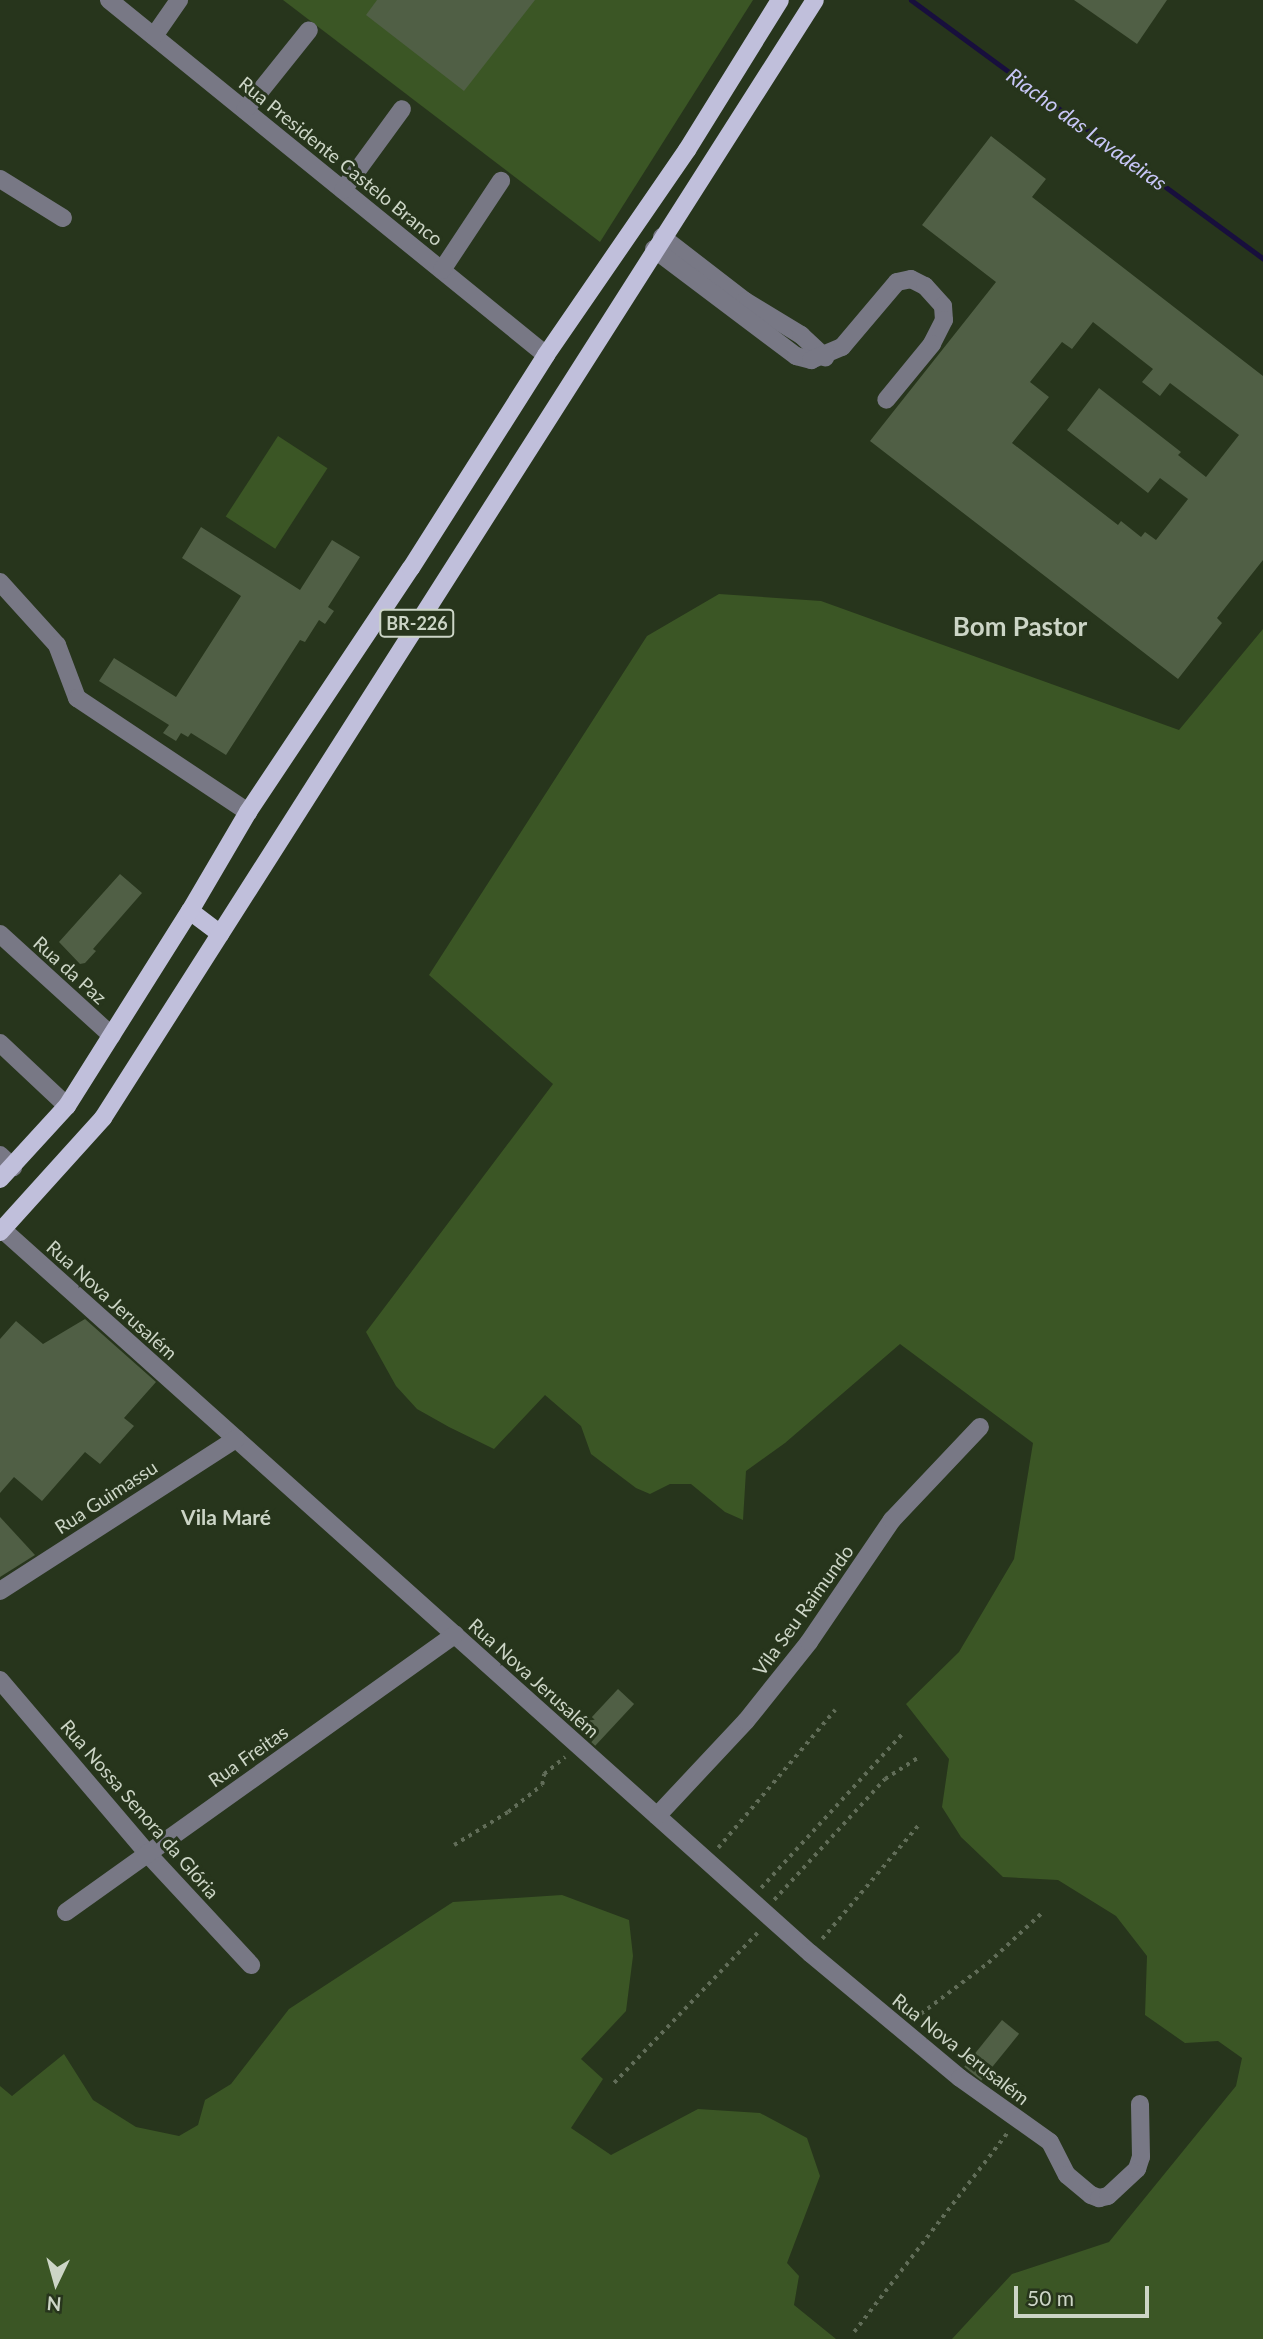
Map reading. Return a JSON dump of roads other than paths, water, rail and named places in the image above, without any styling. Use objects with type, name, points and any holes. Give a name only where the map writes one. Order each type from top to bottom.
[{"type":"main road","name":"BR-226","points":[[4,1167],[67,1106],[190,911],[248,812],[411,568],[546,355],[658,194],[780,0]]},
{"type":"main road","name":"BR-226","points":[[1,1231],[103,1118],[815,0]]},
{"type":"main road","points":[[190,911],[220,934]]},
{"type":"street","name":"Rua Presidente Castelo Branco","points":[[109,0],[546,355]]},
{"type":"street","points":[[154,36],[179,0]]},
{"type":"street","points":[[245,110],[309,30]]},
{"type":"street","points":[[343,190],[402,109]]},
{"type":"street","points":[[0,179],[63,218]]},
{"type":"street","points":[[442,270],[501,181]]},
{"type":"street","points":[[658,243],[796,356],[811,360],[842,347],[897,282],[911,279],[925,286],[943,306],[944,320],[932,344],[886,400]]},
{"type":"street","points":[[0,582],[57,645],[78,698],[248,812]]},
{"type":"street","name":"Rua da Paz","points":[[0,934],[111,1036]]},
{"type":"street","points":[[0,1043],[67,1106]]},
{"type":"street","name":"Rua Nova Jerusalém","points":[[1,1231],[810,1953],[899,2030],[1050,2143],[1067,2175],[1099,2198],[1108,2196],[1137,2169],[1141,2157],[1140,2104]]},
{"type":"street","name":"Vila Seu Raimundo","points":[[657,1816],[746,1721],[809,1642],[892,1520],[980,1427]]},
{"type":"street","name":"Rua Guimassu","points":[[0,1591],[236,1439]]},
{"type":"street","name":"Rua Freitas","points":[[66,1912],[455,1635]]},
{"type":"street","name":"Rua Nossa Senora da Glória","points":[[0,1680],[147,1853],[251,1965]]},
{"type":"waterway","name":"Riacho das Lavadeiras","points":[[911,0],[1263,259]]},
{"type":"district","name":"Bom Pastor","points":[[1020,627]]},
{"type":"district","name":"Vila Maré","points":[[226,1517]]}]
